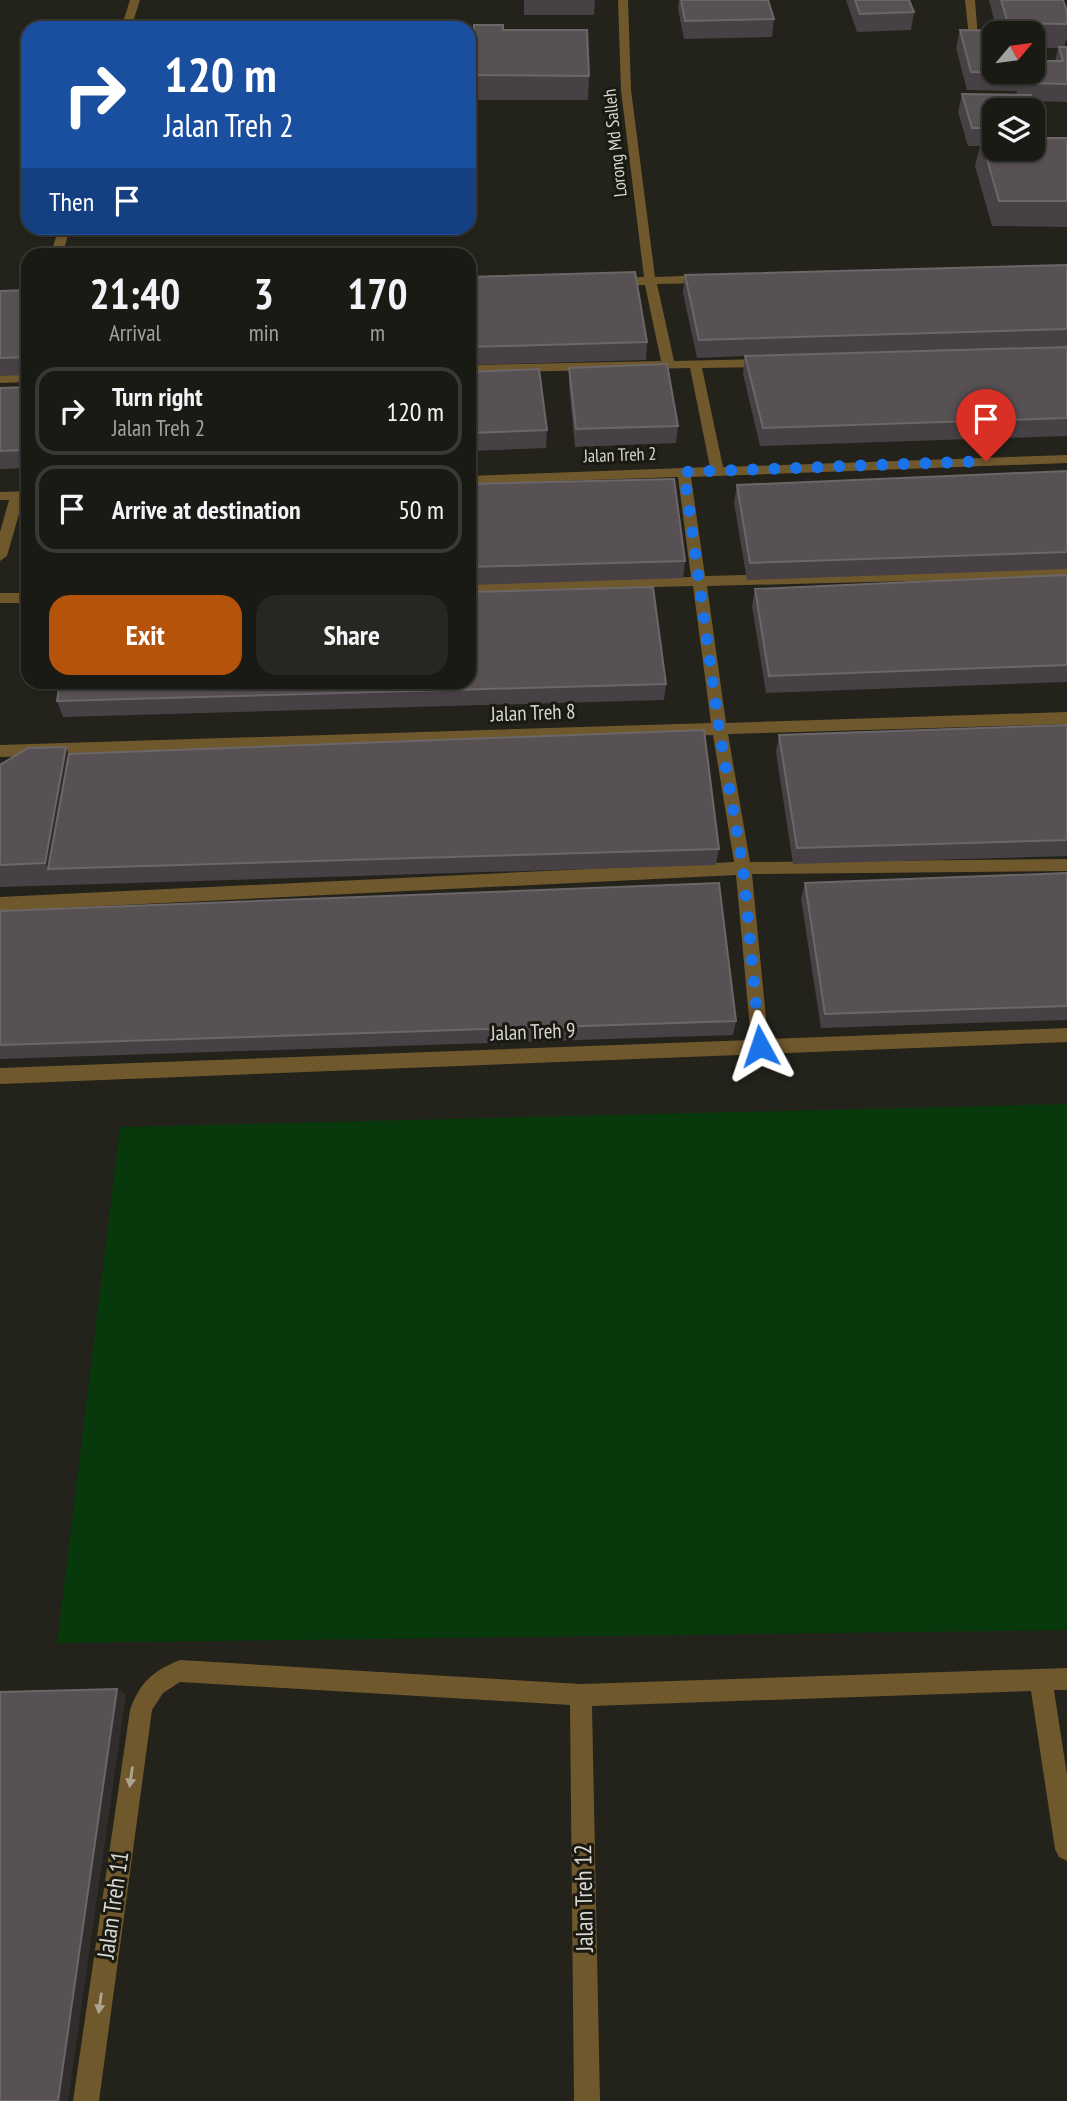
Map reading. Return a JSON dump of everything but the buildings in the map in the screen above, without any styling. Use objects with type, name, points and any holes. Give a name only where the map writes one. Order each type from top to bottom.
[{"type":"street","points":[[128,21],[135,0]]},
{"type":"street","name":"Lorong Md Salleh","points":[[624,0],[626,90],[649,281],[668,364]]},
{"type":"street","points":[[970,0],[974,37]]},
{"type":"street","points":[[600,282],[719,279]]},
{"type":"street","points":[[476,369],[778,363]]},
{"type":"street","points":[[695,364],[717,470]]},
{"type":"street","points":[[0,379],[21,378]]},
{"type":"street","name":"Jalan Treh 2","points":[[476,480],[1067,459]]},
{"type":"street","points":[[684,472],[719,728],[743,868],[760,1046]]},
{"type":"street","points":[[0,496],[21,495]]},
{"type":"street","points":[[0,556],[21,500]]},
{"type":"street","points":[[476,587],[1067,572]]},
{"type":"street","points":[[0,598],[21,598]]},
{"type":"street","name":"Jalan Treh 8","points":[[0,751],[1067,718]]},
{"type":"street","points":[[0,904],[743,868],[1067,864]]},
{"type":"street","name":"Jalan Treh 9","points":[[0,1076],[1067,1035]]},
{"type":"street","name":"Jalan Treh 11","points":[[86,2101],[141,1710],[147,1693],[158,1681],[180,1671],[581,1695]]},
{"type":"street","points":[[581,1695],[1067,1678]]},
{"type":"street","points":[[1041,1681],[1067,1849]]},
{"type":"street","name":"Jalan Treh 12","points":[[581,1695],[587,2101]]},
{"type":"green space","points":[[1067,1104],[1067,1630],[57,1643],[120,1127]]},
{"type":"route","points":[[760,1046],[743,868],[719,728],[684,472],[986,461]]}]
